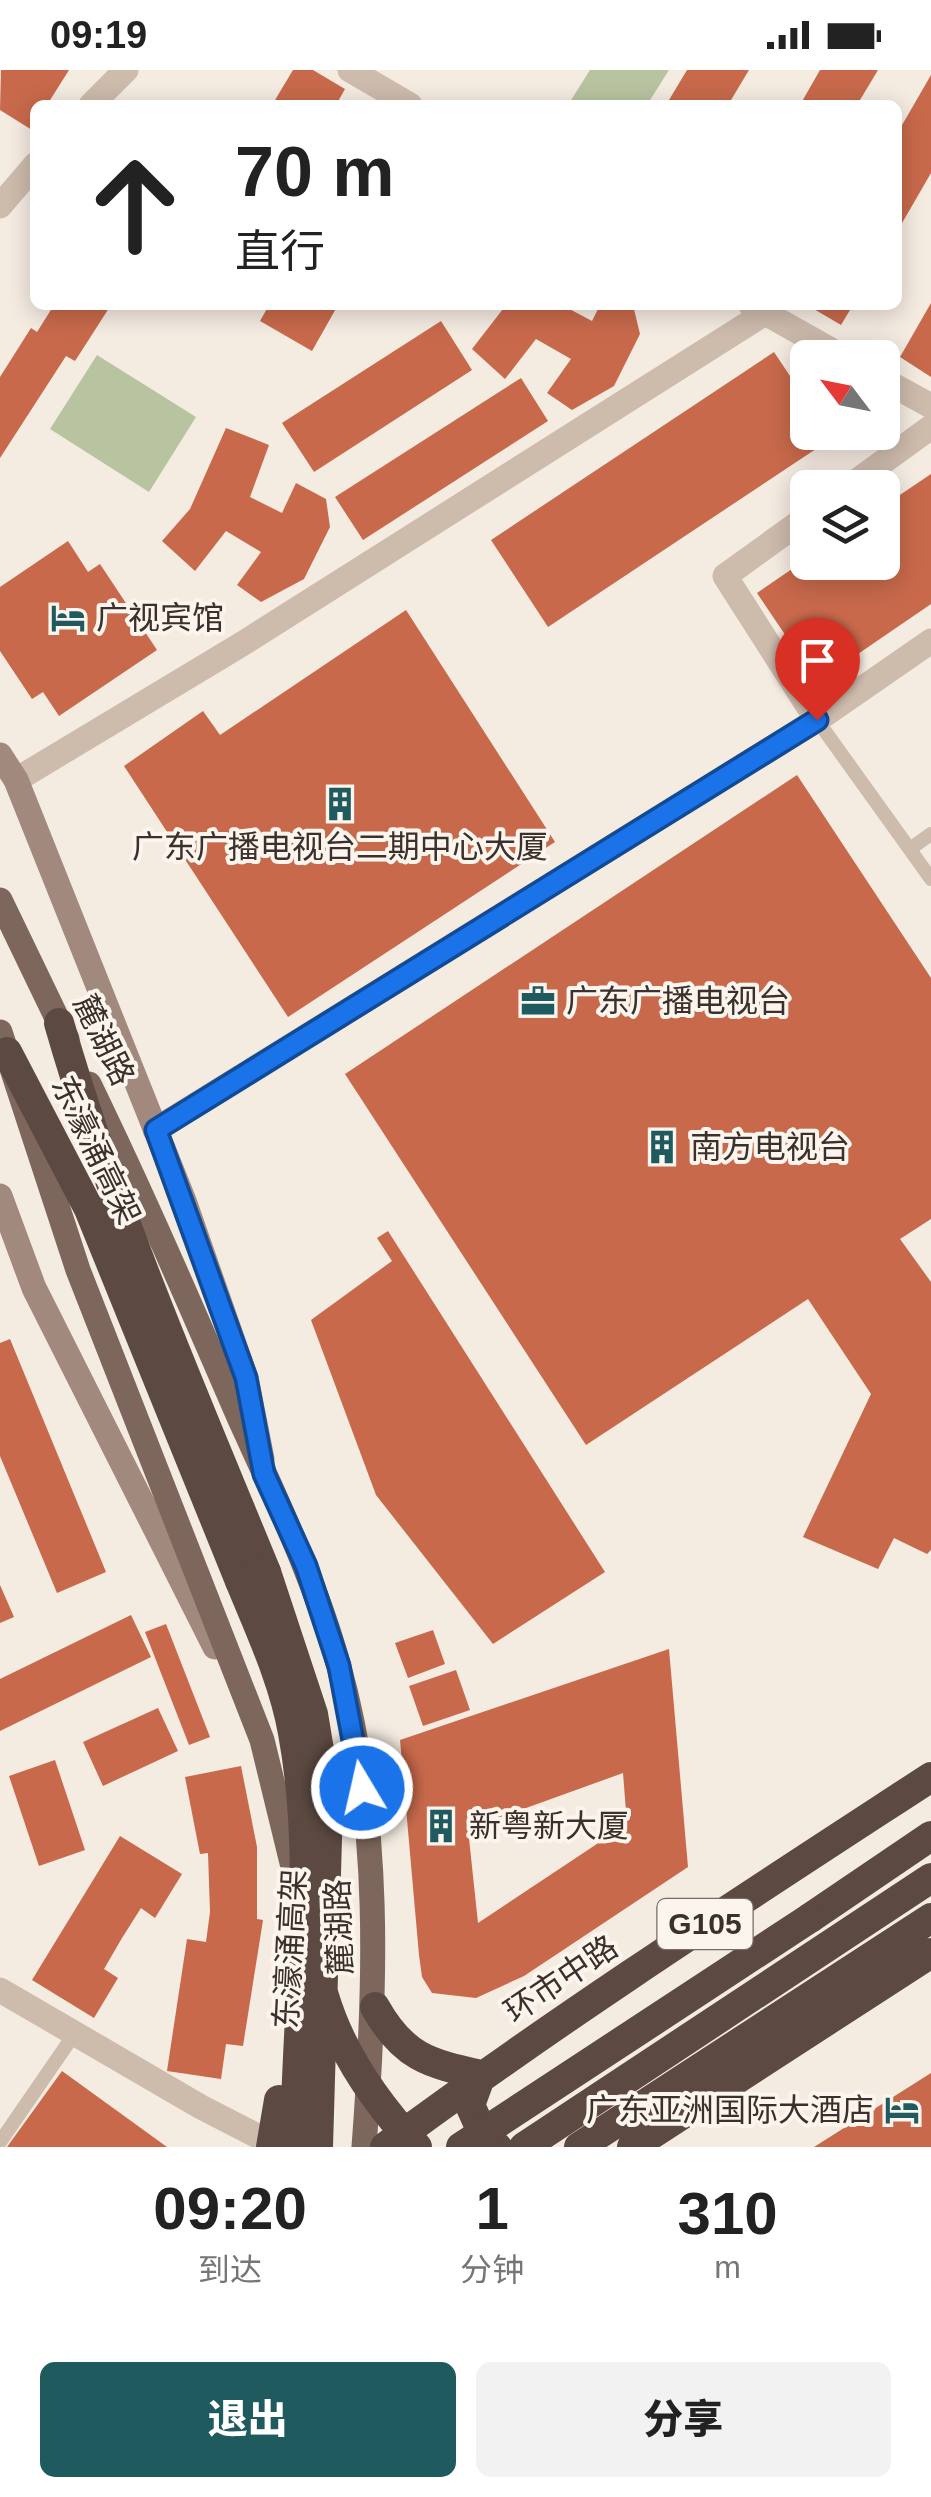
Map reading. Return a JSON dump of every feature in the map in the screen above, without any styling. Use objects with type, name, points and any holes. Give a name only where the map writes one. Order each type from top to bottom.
[{"type":"highway","name":"东濠涌高架","points":[[59,1023],[88,1124],[253,1577],[292,1728],[305,1834],[295,2147]]},
{"type":"highway","name":"东濠涌高架","points":[[3,1042],[90,1208],[253,1577],[298,1660],[324,1762],[330,1832],[318,2147]]},
{"type":"highway","name":"环市中路","points":[[402,2142],[481,2075],[931,1777]]},
{"type":"highway","points":[[271,2147],[276,2132],[305,1834]]},
{"type":"highway","points":[[461,2147],[931,1836]]},
{"type":"highway","points":[[524,2147],[931,1878]]},
{"type":"highway","points":[[298,1906],[332,2022],[402,2142]]},
{"type":"highway","points":[[578,2147],[931,1918]]},
{"type":"highway","points":[[632,2147],[931,1954]]},
{"type":"highway","points":[[375,2007],[403,2047],[425,2061],[481,2075],[470,2105],[483,2134],[497,2147]]},
{"type":"main road","name":"麓湖路","points":[[0,900],[130,1170],[306,1566],[349,1712],[370,1874],[375,2007],[364,2147]]},
{"type":"main road","name":"麓湖路","points":[[3,1042],[78,1270],[262,1740],[290,1844],[298,1906],[282,2147]]},
{"type":"street","points":[[96,100],[126,70]]},
{"type":"street","points":[[350,70],[401,100]]},
{"type":"street","points":[[0,206],[30,171]]},
{"type":"street","points":[[16,780],[259,634],[756,310]]},
{"type":"street","points":[[760,310],[812,340]]},
{"type":"street","points":[[900,389],[931,406]]},
{"type":"street","points":[[872,470],[931,427]]},
{"type":"street","points":[[790,529],[724,576],[817,720]]},
{"type":"street","points":[[156,1130],[817,720],[931,641]]},
{"type":"street","points":[[0,755],[16,780],[156,1130],[246,1378],[264,1474]]},
{"type":"street","points":[[0,1196],[34,1288],[262,1740]]},
{"type":"street","points":[[0,1990],[282,2147]]},
{"type":"lane","points":[[817,720],[931,878]]},
{"type":"lane","points":[[910,849],[931,834]]},
{"type":"lane","points":[[0,2142],[75,2034]]},
{"type":"green space","points":[[590,70],[669,70],[650,100],[571,100]]},
{"type":"green space","points":[[97,355],[196,417],[149,492],[50,429]]},
{"type":"building","points":[[1,70],[69,70],[50,100],[30,100],[30,129],[0,110]]},
{"type":"building","points":[[293,70],[313,70],[345,89],[339,100],[275,100]]},
{"type":"building","points":[[687,70],[749,70],[731,100],[669,100]]},
{"type":"building","points":[[820,70],[878,70],[860,100],[803,100]]},
{"type":"building","points":[[931,75],[931,173],[902,223],[902,125]]},
{"type":"building","points":[[931,303],[931,377],[900,357]]},
{"type":"building","points":[[51,310],[108,310],[75,361],[66,356],[0,458],[0,377],[31,328],[37,332]]},
{"type":"building","points":[[266,310],[335,310],[312,351],[260,321]]},
{"type":"building","points":[[502,310],[571,310],[592,321],[598,310],[634,310],[640,334],[614,386],[572,410],[547,393],[571,359],[536,339],[505,379],[472,349]]},
{"type":"building","points":[[816,310],[850,310],[841,325]]},
{"type":"building","points":[[441,321],[472,370],[314,472],[282,423]]},
{"type":"building","points":[[774,352],[790,376],[790,450],[814,450],[548,627],[491,540]]},
{"type":"building","points":[[521,378],[548,421],[363,540],[335,497]]},
{"type":"building","points":[[226,428],[269,445],[250,497],[282,513],[296,483],[326,499],[330,527],[304,579],[261,602],[237,585],[261,552],[226,531],[195,571],[162,541],[190,509]]},
{"type":"building","points":[[931,474],[931,604],[817,682],[757,593],[790,570],[790,580],[900,580],[900,495]]},
{"type":"building","name":"广视宾馆","points":[[68,541],[88,572],[100,564],[157,650],[59,716],[43,692],[32,699],[0,651],[0,587]]},
{"type":"building","name":"广东广播电视台二期中心大厦","points":[[406,610],[555,842],[288,1017],[124,766],[203,711],[220,735]]},
{"type":"building","name":"南方电视台","points":[[797,775],[931,978],[931,1219],[900,1239],[931,1282],[931,1550],[927,1554],[894,1538],[878,1569],[803,1537],[871,1394],[808,1299],[586,1445],[345,1074]]},
{"type":"building","points":[[388,1231],[605,1572],[493,1644],[376,1495],[311,1320],[392,1261],[377,1238]]},
{"type":"building","points":[[10,1339],[106,1572],[57,1593],[0,1456],[0,1343]]},
{"type":"building","points":[[0,1585],[14,1617],[0,1623]]},
{"type":"building","points":[[131,1615],[151,1657],[0,1731],[0,1679]]},
{"type":"building","points":[[166,1624],[210,1737],[189,1745],[145,1632]]},
{"type":"building","points":[[433,1630],[445,1664],[408,1678],[395,1643]]},
{"type":"building","name":"新粤新大厦","points":[[669,1649],[688,1867],[524,1976],[476,1998],[432,1993],[422,1977],[419,1955],[400,1740]],"holes":[[[623,1773],[627,1824],[478,1923],[468,1829]]]},
{"type":"building","points":[[456,1670],[470,1710],[423,1726],[409,1686]]},
{"type":"building","points":[[158,1708],[178,1751],[103,1786],[83,1742]]},
{"type":"building","points":[[55,1760],[85,1850],[39,1866],[9,1776]]},
{"type":"building","points":[[241,1766],[257,1847],[257,1919],[263,1920],[243,2046],[226,2044],[221,2079],[167,2071],[187,1939],[206,1942],[210,1912],[208,1853],[200,1854],[185,1777]]},
{"type":"building","points":[[120,1836],[182,1874],[155,1918],[141,1908],[122,1938],[104,1969],[118,1978],[94,2018],[32,1980]]},
{"type":"building","points":[[62,2071],[167,2147],[7,2147]]},
{"type":"building","name":"广东亚洲国际大酒店","points":[[931,2073],[931,2147],[814,2147]]},
{"type":"place","name":"广视宾馆","points":[[68,618]]},
{"type":"place","name":"广东广播电视台二期中心大厦","points":[[340,804]]},
{"type":"place","name":"广东广播电视台","points":[[538,1001]]},
{"type":"place","name":"南方电视台","points":[[662,1147]]},
{"type":"place","name":"新粤新大厦","points":[[441,1826]]},
{"type":"place","name":"广东亚洲国际大酒店","points":[[902,2110]]},
{"type":"route","points":[[362,1788],[339,1666],[306,1566],[264,1474],[246,1378],[156,1130],[817,720]]}]
